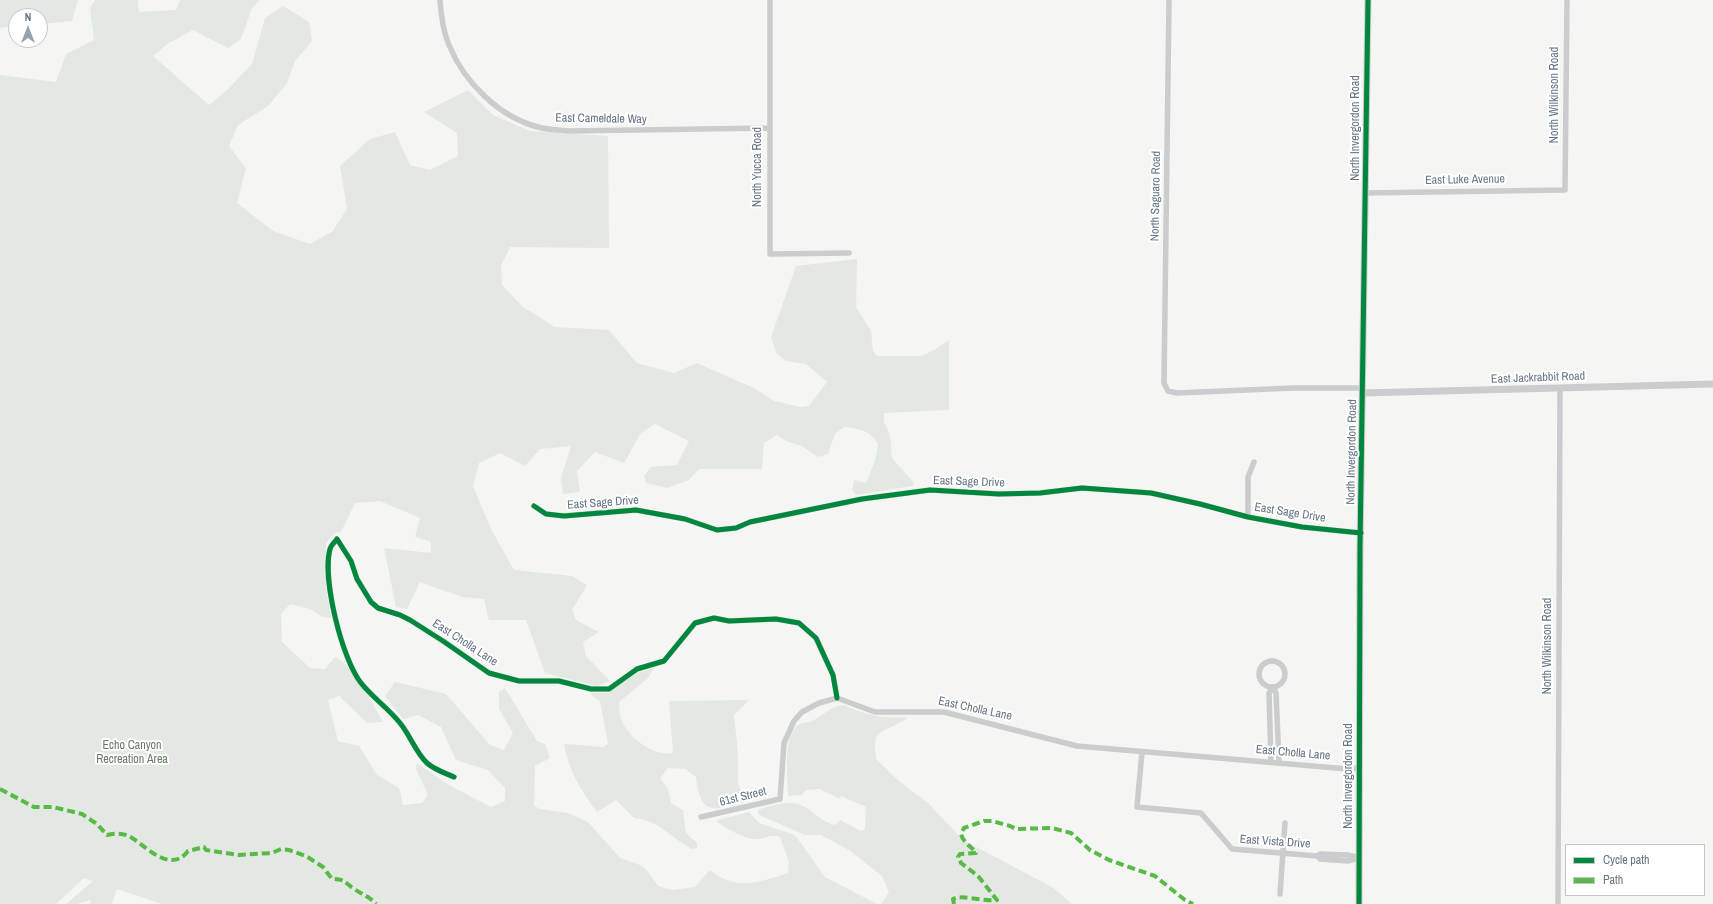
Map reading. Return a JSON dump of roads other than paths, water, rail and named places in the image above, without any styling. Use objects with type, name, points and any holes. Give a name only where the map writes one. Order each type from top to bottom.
[{"type":"street","name":"East Cameldale Way","points":[[440,0],[442,18],[449,45],[465,72],[484,96],[509,115],[538,127],[568,131],[769,128]]},
{"type":"street","name":"North Yucca Road","points":[[770,0],[770,254],[849,253]]},
{"type":"street","name":"North Saguaro Road","points":[[1168,390],[1164,384],[1169,0]]},
{"type":"street","name":"North Invergordon Road","points":[[1359,904],[1361,533],[1368,0]]},
{"type":"street","name":"North Wilkinson Road","points":[[1565,190],[1567,0]]},
{"type":"street","name":"East Luke Avenue","points":[[1366,193],[1565,190]]},
{"type":"street","name":"East Jackrabbit Road","points":[[1168,390],[1177,393],[1293,388],[1363,390],[1560,388],[1713,384]]},
{"type":"street","name":"North Wilkinson Road","points":[[1558,904],[1560,388]]},
{"type":"street","name":"East Sage Drive","points":[[1248,517],[1248,477],[1254,462]]},
{"type":"street","name":"East Sage Drive","points":[[534,506],[546,514],[564,516],[636,510],[648,511],[685,518],[717,530],[736,528],[750,522],[862,500],[930,490],[999,494],[1040,493],[1082,488],[1140,491],[1164,495],[1248,517],[1302,527],[1361,533]]},
{"type":"street","name":"East Cholla Lane","points":[[454,777],[438,771],[426,762],[399,721],[361,683],[350,664],[343,648],[330,596],[328,561],[330,547],[337,540],[351,561],[357,579],[371,602],[378,608],[400,614],[443,640],[489,673],[519,681],[559,681],[591,689],[609,689],[637,669],[664,661],[695,622],[714,618],[729,621],[776,619],[799,622],[816,638],[834,675],[836,698],[875,712],[944,712],[1077,746],[1348,769],[1360,768]]},
{"type":"street","points":[[1271,762],[1269,693],[1272,687],[1277,686],[1284,680],[1286,671],[1281,664],[1273,660],[1265,662],[1259,673],[1262,681],[1272,687],[1276,693],[1279,762]]},
{"type":"street","name":"61st Street","points":[[701,817],[780,799],[784,743],[794,721],[802,712],[818,703],[836,698]]},
{"type":"street","name":"East Vista Drive","points":[[1142,752],[1137,807],[1200,813],[1232,849],[1317,856],[1320,859],[1346,861],[1359,858]]},
{"type":"street","points":[[1280,894],[1284,823]]},
{"type":"park label","name":"Echo Canyon Recreation Area","points":[[132,753]]}]
